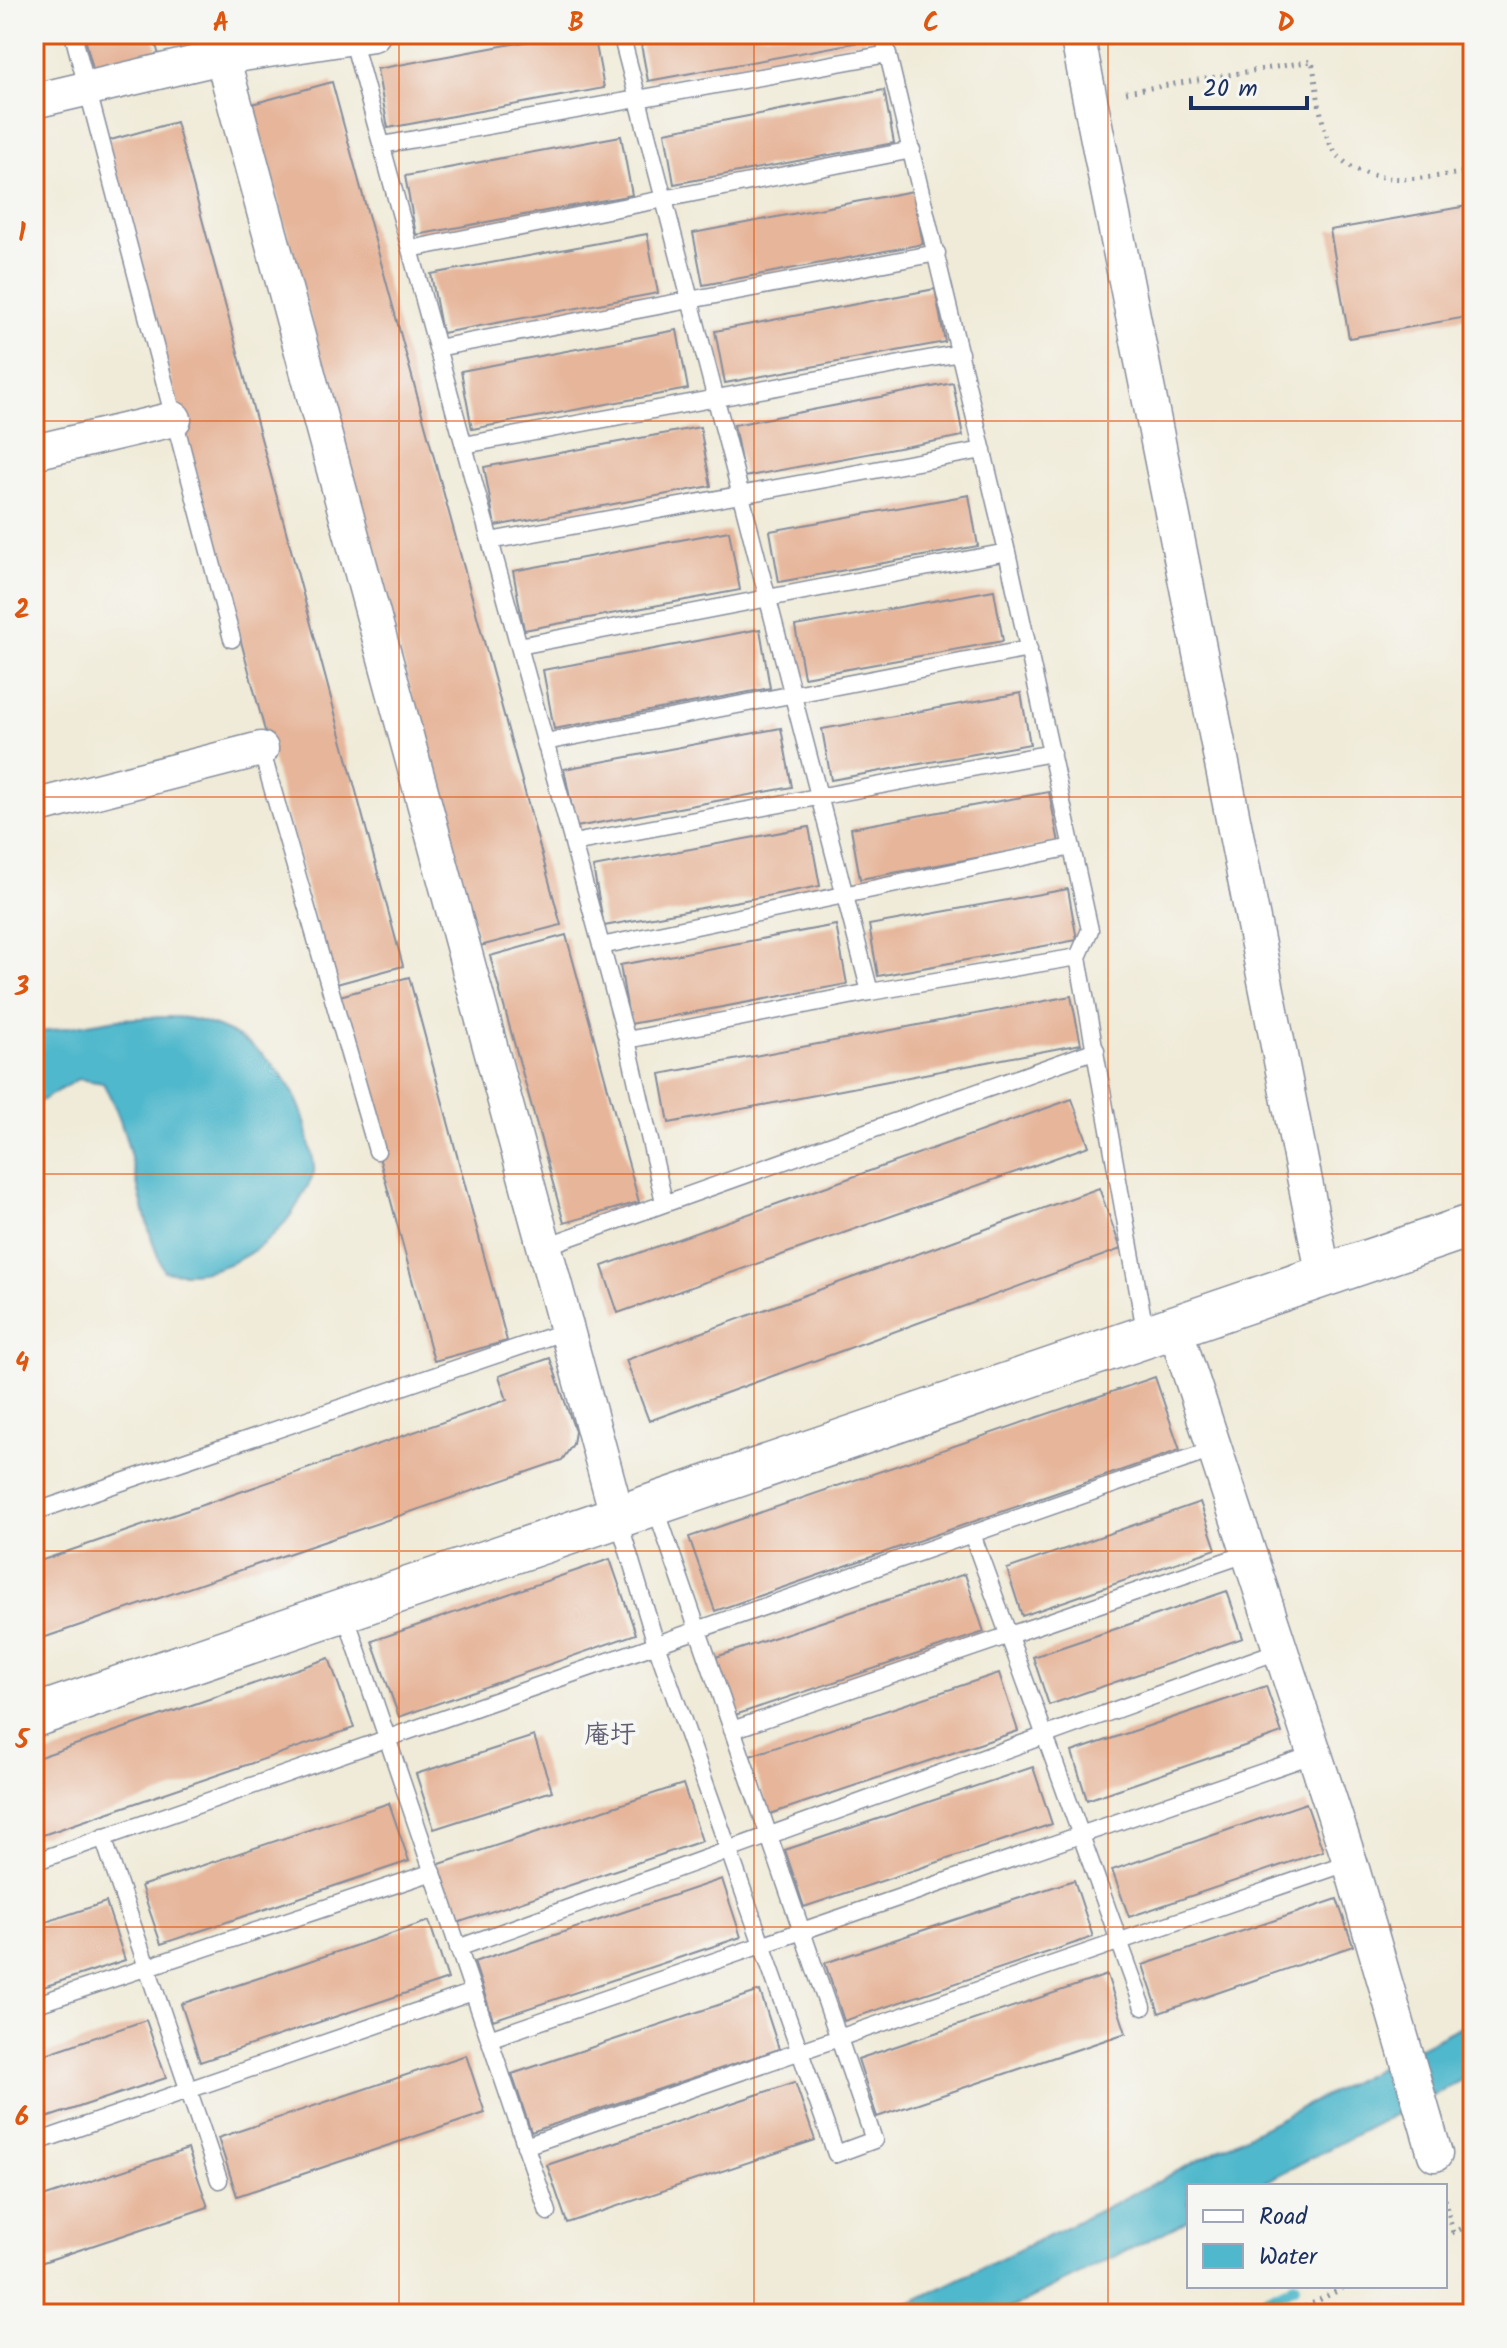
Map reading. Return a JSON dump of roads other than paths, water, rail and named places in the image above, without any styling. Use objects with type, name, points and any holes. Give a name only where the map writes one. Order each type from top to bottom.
[{"type":"street","points":[[1077,34],[1324,1277]]},
{"type":"street","points":[[34,101],[88,89],[219,46],[359,35]]},
{"type":"street","points":[[219,46],[566,1331],[636,1510]]},
{"type":"street","points":[[34,452],[174,419]]},
{"type":"street","points":[[34,807],[261,749]]},
{"type":"street","points":[[34,1716],[1473,1225]]},
{"type":"street","points":[[1161,1333],[1215,1449],[1350,1862],[1435,2154]]},
{"type":"lane","points":[[73,34],[232,639]]},
{"type":"lane","points":[[621,34],[870,992]]},
{"type":"lane","points":[[883,34],[1007,552],[1090,930],[1078,957],[1096,1050],[1161,1333]]},
{"type":"lane","points":[[359,35],[382,145],[627,1040],[664,1202]]},
{"type":"lane","points":[[382,145],[888,54]]},
{"type":"lane","points":[[410,249],[912,150]]},
{"type":"lane","points":[[437,348],[937,253]]},
{"type":"lane","points":[[464,445],[960,353]]},
{"type":"lane","points":[[490,541],[983,450]]},
{"type":"lane","points":[[519,646],[1007,552]]},
{"type":"lane","points":[[545,742],[1029,649]]},
{"type":"lane","points":[[261,749],[377,1151]]},
{"type":"lane","points":[[573,843],[1052,753]]},
{"type":"lane","points":[[601,946],[1072,847]]},
{"type":"lane","points":[[627,1040],[870,992],[1078,957]]},
{"type":"lane","points":[[543,1247],[1096,1050]]},
{"type":"lane","points":[[34,1512],[566,1331]]},
{"type":"lane","points":[[34,1862],[1215,1449]]},
{"type":"lane","points":[[636,1510],[697,1629],[874,2140],[836,2154],[656,1644],[636,1510]]},
{"type":"lane","points":[[972,1534],[1143,2007]]},
{"type":"lane","points":[[732,1730],[1249,1553]]},
{"type":"lane","points":[[344,1610],[548,2212]]},
{"type":"lane","points":[[458,1948],[1281,1650]]},
{"type":"lane","points":[[489,2039],[1315,1754]]},
{"type":"lane","points":[[103,1837],[219,2180]]},
{"type":"lane","points":[[525,2146],[1350,1862]]},
{"type":"lane","points":[[34,2005],[433,1872]]},
{"type":"lane","points":[[34,2143],[473,1992]]},
{"type":"water","points":[[177,1017],[218,1027],[256,1049],[286,1081],[296,1099],[304,1120],[313,1175],[293,1212],[279,1229],[264,1243],[227,1265],[185,1273],[164,1271],[147,1224],[123,1128],[103,1083],[78,1079],[34,1105],[34,1033],[117,1019]]},
{"type":"water","points":[[1473,2020],[1473,2074],[1261,2184],[1187,2184],[1187,2221],[999,2314],[887,2314],[1111,2205]]},
{"type":"waterway","points":[[1238,2314],[1290,2288]]},
{"type":"district","name":"庵圩","points":[[610,1736]]}]
